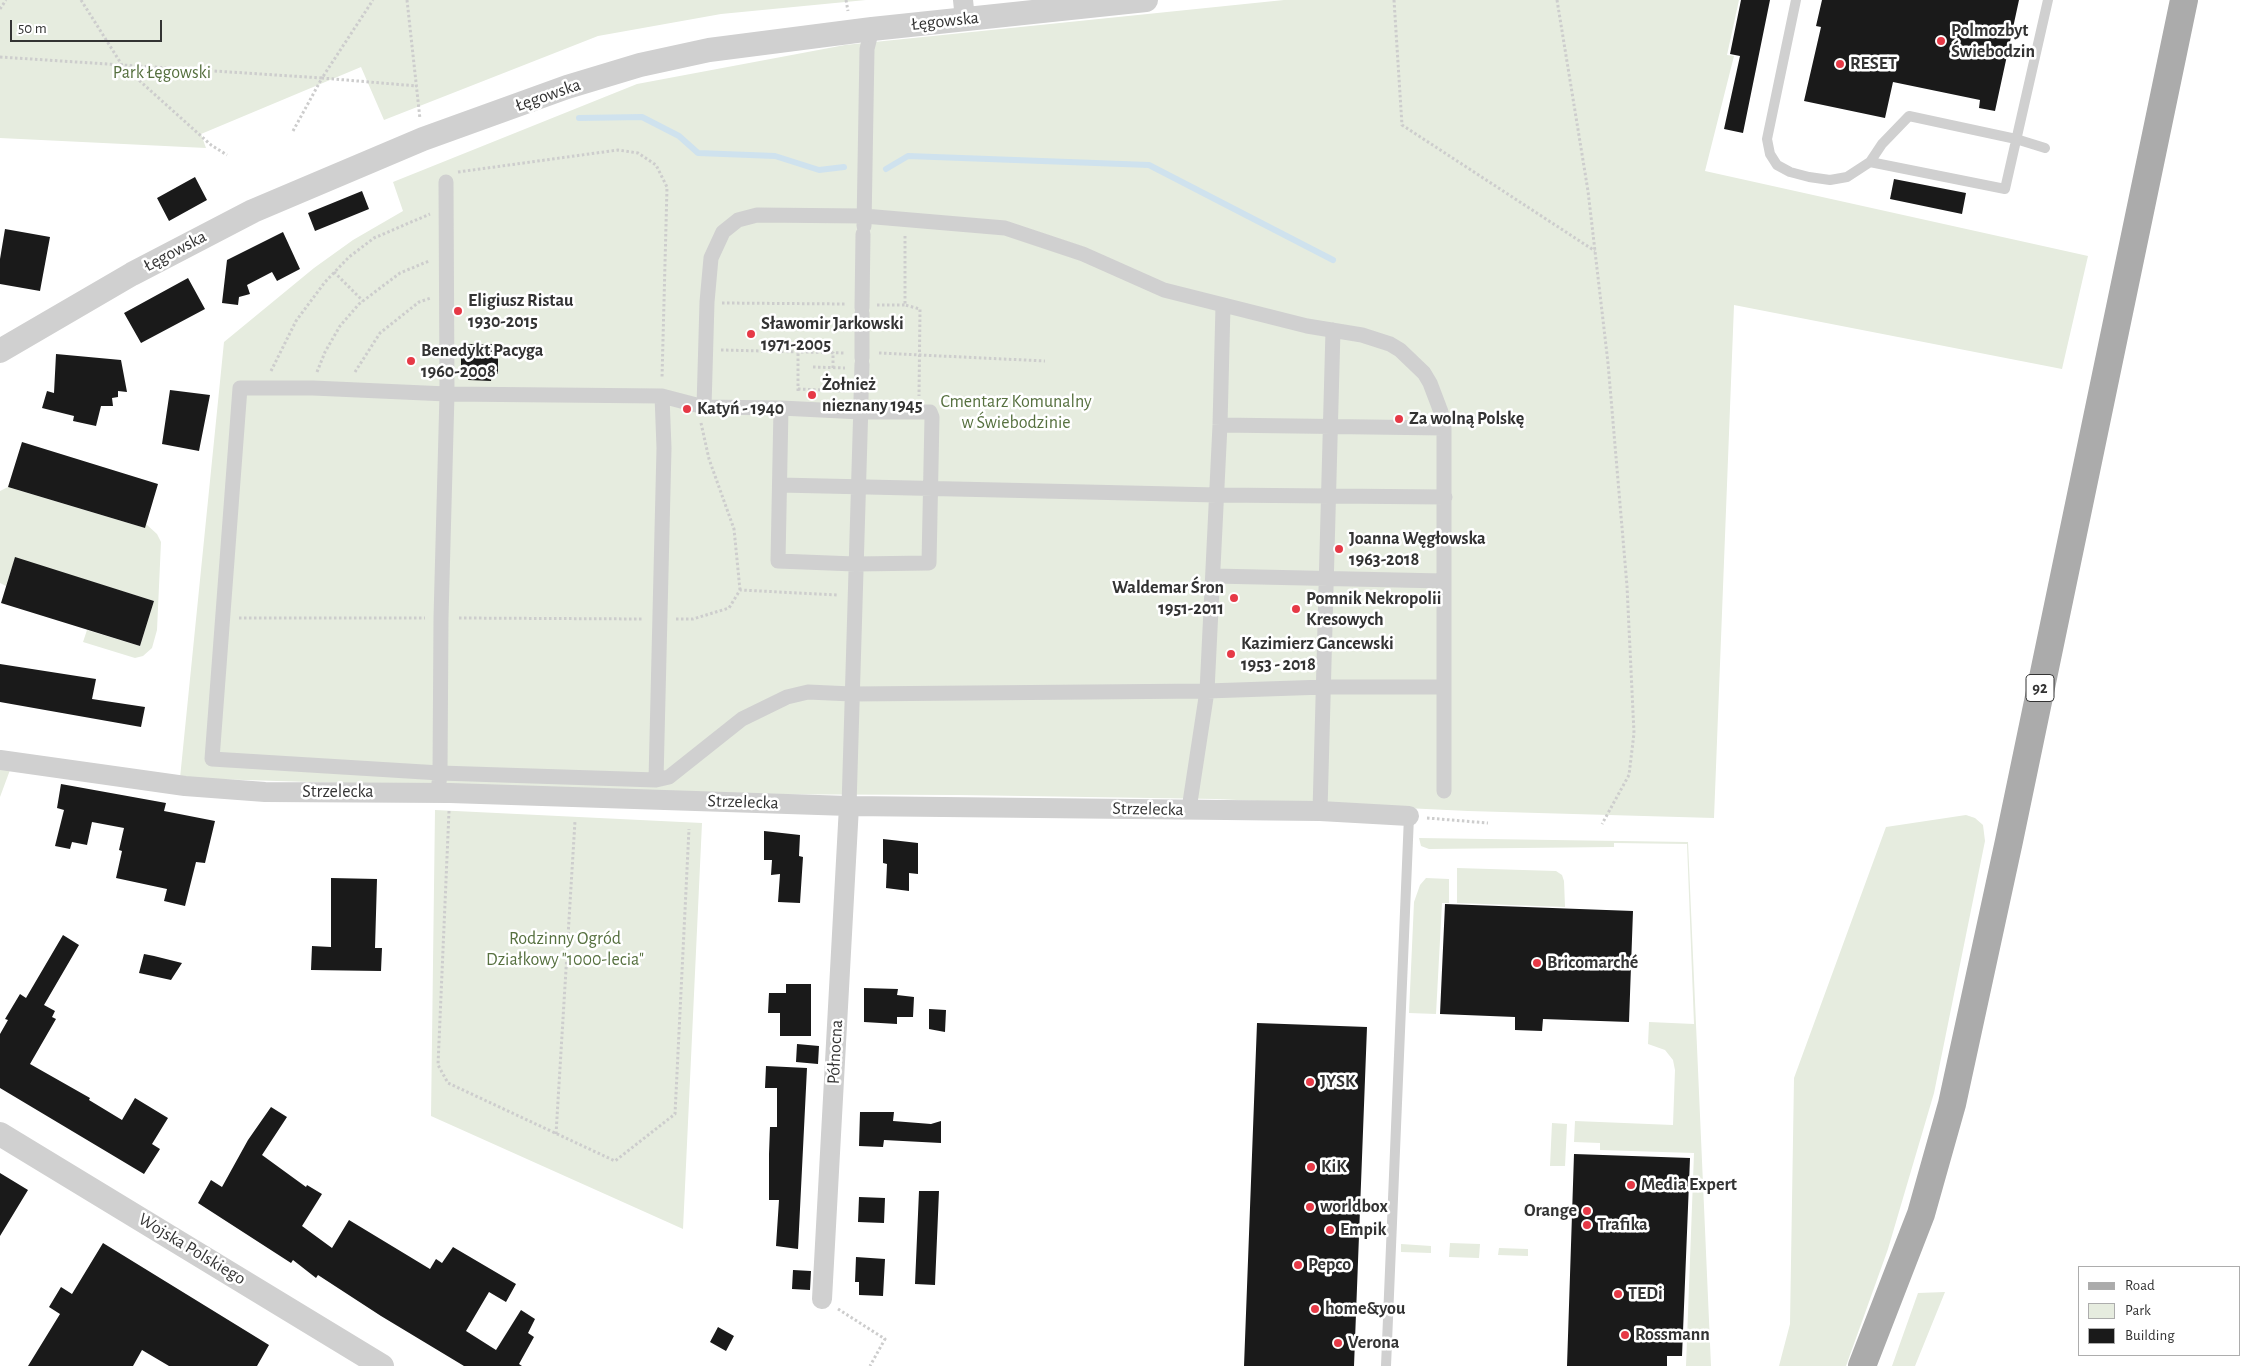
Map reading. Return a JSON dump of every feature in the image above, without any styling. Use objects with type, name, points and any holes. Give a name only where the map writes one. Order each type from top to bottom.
[{"type":"main road","name":"92","points":[[1862,1366],[1921,1214],[1952,1104],[2009,841],[2184,0]]},
{"type":"street","name":"Łęgowska","points":[[0,351],[132,274],[253,211],[379,157],[464,124],[567,88],[649,63],[709,50],[872,30],[964,10],[1146,0]]},
{"type":"street","points":[[849,806],[858,487],[858,401],[862,358],[868,48],[872,30]]},
{"type":"street","points":[[444,793],[440,773],[441,618],[447,394],[446,182]]},
{"type":"street","points":[[700,406],[706,350],[707,302],[711,258],[723,232],[738,220],[757,215],[864,226],[905,218],[1005,228],[1082,254],[1164,290],[1307,326],[1378,339],[1390,344],[1424,373],[1430,383],[1441,412],[1444,428],[1444,791]]},
{"type":"street","points":[[1189,809],[1207,691],[1220,425],[1223,306]]},
{"type":"street","points":[[1320,811],[1325,687],[1329,426],[1333,330]]},
{"type":"street","points":[[782,408],[778,561],[855,564],[929,563],[932,417],[930,412],[858,401],[782,408],[700,406],[662,396],[447,394],[348,389],[240,388],[212,759],[440,773],[656,780],[669,777],[742,719],[787,697],[808,692],[852,694],[1207,691],[1325,687],[1444,688]]},
{"type":"street","points":[[656,780],[664,448],[662,396]]},
{"type":"street","points":[[1220,425],[1444,428]]},
{"type":"street","points":[[780,485],[1217,495],[1445,497]]},
{"type":"street","points":[[1213,576],[1444,581]]},
{"type":"street","name":"Strzelecka","points":[[0,760],[185,786],[265,792],[444,793],[849,806],[1320,811],[1409,816]]},
{"type":"street","name":"Północna","points":[[822,1299],[849,806]]},
{"type":"street","name":"Wojska Polskiego","points":[[0,1134],[382,1366]]},
{"type":"lane","points":[[1796,0],[1767,139],[1770,154],[1777,165],[1790,172],[1830,180],[1846,177],[1870,162],[1882,144],[1909,116],[2045,148]]},
{"type":"lane","points":[[1870,162],[2005,189],[2048,0]]},
{"type":"lane","points":[[1386,1366],[1409,816]]},
{"type":"path","points":[[0,9],[6,0]]},
{"type":"path","points":[[81,0],[122,65],[211,145],[227,155]]},
{"type":"path","points":[[293,131],[322,78],[373,0]]},
{"type":"path","points":[[407,0],[420,120]]},
{"type":"path","points":[[1394,0],[1402,125],[1595,251]]},
{"type":"path","points":[[1557,0],[1588,191],[1608,363],[1627,586],[1634,733],[1629,775],[1602,824]]},
{"type":"path","points":[[0,57],[417,86]]},
{"type":"path","points":[[446,182],[456,172],[618,150],[638,154],[656,165],[667,188],[662,396]]},
{"type":"path","points":[[265,388],[296,321],[334,272],[349,257],[374,238],[421,217],[446,209]]},
{"type":"path","points":[[905,218],[905,305]]},
{"type":"path","points":[[313,388],[325,352],[340,326],[363,301],[400,273],[446,254]]},
{"type":"path","points":[[334,272],[363,301]]},
{"type":"path","points":[[348,389],[363,358],[380,333],[419,302],[446,293]]},
{"type":"path","points":[[707,302],[862,309],[905,305],[920,309],[918,411]]},
{"type":"path","points":[[706,350],[833,352],[862,358],[920,354],[1045,361]]},
{"type":"path","points":[[798,352],[798,394]]},
{"type":"path","points":[[832,368],[833,352]]},
{"type":"path","points":[[813,367],[845,368]]},
{"type":"path","points":[[798,389],[858,401]]},
{"type":"path","points":[[223,618],[693,619],[729,608],[740,590],[734,529],[709,459],[700,406]]},
{"type":"path","points":[[740,590],[854,596]]},
{"type":"path","points":[[444,793],[438,1065],[448,1084],[615,1161],[675,1114],[689,829]]},
{"type":"path","points":[[1409,816],[1488,823]]},
{"type":"path","points":[[556,1134],[575,822]]},
{"type":"path","points":[[822,1299],[885,1339],[870,1366]]},
{"type":"green space","name":"Park Łęgowski","points":[[0,0],[866,0],[721,14],[598,36],[384,120],[361,67],[201,134],[206,148],[0,138]]},
{"type":"green space","name":"Cmentarz Komunalny w Świebodzinie","points":[[1284,0],[1739,0],[1727,55],[1734,56],[1705,171],[2088,256],[2062,369],[1734,305],[1714,818],[1468,811],[1216,799],[958,795],[698,794],[180,778],[224,342],[314,268],[353,240],[403,211],[393,182],[637,84],[845,45]]},
{"type":"green space","points":[[8,487],[145,528],[146,524],[157,534],[161,542],[157,630],[152,648],[143,656],[135,658],[83,642],[87,630],[140,646],[154,601],[15,558],[6,586],[0,583],[0,491]]},
{"type":"green space","points":[[0,769],[10,770],[0,797]]},
{"type":"green space","name":"Rodzinny Ogród Działkowy \"1000-lecia\"","points":[[435,810],[702,823],[683,1229],[431,1116]]},
{"type":"green space","points":[[1966,815],[1975,818],[1983,825],[1985,841],[1934,1093],[1888,1249],[1846,1366],[1779,1366],[1790,1324],[1794,1078],[1886,827]]},
{"type":"green space","points":[[1419,838],[1688,842],[1711,1366],[1686,1366],[1694,1153],[1600,1150],[1600,1143],[1574,1142],[1575,1121],[1673,1125],[1675,1070],[1673,1060],[1665,1050],[1648,1044],[1649,1022],[1694,1024],[1687,844],[1614,843],[1614,847],[1429,849],[1421,846]]},
{"type":"green space","points":[[1457,868],[1556,871],[1562,875],[1564,881],[1565,907],[1457,903]]},
{"type":"green space","points":[[1426,878],[1449,879],[1449,903],[1442,903],[1436,1014],[1409,1013],[1414,902],[1420,885]]},
{"type":"green space","points":[[1552,1123],[1567,1124],[1565,1166],[1550,1166]]},
{"type":"green space","points":[[1450,1243],[1480,1244],[1479,1258],[1449,1257]]},
{"type":"green space","points":[[1401,1244],[1431,1246],[1431,1253],[1401,1252]]},
{"type":"green space","points":[[1499,1248],[1528,1249],[1528,1256],[1498,1255]]},
{"type":"green space","points":[[1945,1292],[1915,1366],[1892,1366],[1918,1293]]},
{"type":"building","points":[[1741,0],[1770,0],[1743,133],[1724,129],[1740,56],[1730,54]]},
{"type":"building","name":"Polmozbyt Świebodzin","points":[[1822,0],[2019,0],[1995,111],[1979,108],[1980,100],[1893,82],[1885,118],[1804,101],[1821,27],[1816,26]]},
{"type":"building","points":[[195,177],[207,200],[169,221],[157,198]]},
{"type":"building","points":[[1894,179],[1966,193],[1962,214],[1890,199]]},
{"type":"building","points":[[362,191],[369,209],[315,231],[308,213]]},
{"type":"building","points":[[5,229],[50,237],[40,291],[0,284],[0,259]]},
{"type":"building","points":[[283,232],[300,269],[277,281],[272,272],[247,285],[250,294],[239,297],[238,305],[222,303],[227,260]]},
{"type":"building","points":[[188,278],[205,309],[141,343],[124,313]]},
{"type":"building","points":[[468,344],[492,344],[492,350],[498,350],[498,374],[492,374],[491,381],[468,380],[468,374],[461,374],[461,350],[468,350]]},
{"type":"building","points":[[56,354],[121,360],[127,392],[118,391],[118,397],[112,398],[113,406],[101,406],[96,426],[73,421],[74,416],[42,408],[47,391],[54,393]]},
{"type":"building","points":[[170,390],[210,395],[199,451],[162,444]]},
{"type":"building","points":[[22,442],[158,484],[145,528],[8,487]]},
{"type":"building","points":[[15,557],[154,601],[140,646],[1,603]]},
{"type":"building","points":[[0,664],[96,679],[92,699],[145,707],[141,727],[0,702]]},
{"type":"building","points":[[61,784],[166,803],[164,811],[215,821],[205,863],[196,862],[185,906],[164,901],[167,889],[116,878],[122,851],[119,850],[124,828],[92,822],[87,845],[72,842],[70,849],[55,846],[64,810],[57,808]]},
{"type":"building","points":[[764,831],[800,835],[799,856],[803,857],[800,903],[778,902],[780,874],[771,875],[772,860],[764,860]]},
{"type":"building","points":[[883,839],[918,843],[918,874],[909,873],[909,891],[886,888],[887,864],[883,863]]},
{"type":"building","points":[[331,878],[377,879],[375,948],[382,948],[381,971],[311,970],[312,946],[331,947]]},
{"type":"building","name":"Bricomarché","points":[[1445,904],[1633,911],[1629,1022],[1543,1019],[1542,1031],[1515,1030],[1515,1017],[1440,1014]]},
{"type":"building","points":[[63,935],[79,945],[44,1005],[55,1011],[52,1017],[56,1019],[30,1064],[90,1098],[89,1100],[122,1120],[135,1098],[168,1118],[152,1144],[160,1149],[144,1174],[0,1088],[0,1034],[8,1020],[5,1019],[20,994],[26,998]]},
{"type":"building","points":[[144,954],[182,963],[171,980],[139,973]]},
{"type":"building","points":[[786,984],[811,984],[811,1036],[780,1036],[780,1013],[768,1013],[769,993],[786,993]]},
{"type":"building","points":[[864,988],[898,989],[897,995],[914,997],[913,1017],[897,1017],[897,1024],[864,1022]]},
{"type":"building","points":[[929,1009],[946,1010],[945,1032],[929,1029]]},
{"type":"building","points":[[1257,1023],[1367,1027],[1354,1366],[1244,1366]]},
{"type":"building","points":[[797,1044],[819,1046],[818,1064],[796,1062]]},
{"type":"building","points":[[766,1066],[807,1068],[798,1249],[776,1246],[779,1200],[769,1200],[769,1154],[770,1127],[777,1127],[777,1088],[765,1088]]},
{"type":"building","points":[[271,1107],[287,1117],[262,1155],[306,1187],[307,1185],[322,1194],[302,1226],[332,1248],[349,1220],[430,1269],[436,1259],[442,1263],[453,1247],[516,1284],[506,1302],[489,1292],[466,1331],[496,1350],[521,1310],[535,1319],[528,1333],[534,1337],[519,1364],[522,1366],[464,1366],[318,1275],[316,1278],[293,1260],[291,1263],[198,1203],[211,1180],[222,1187],[248,1140]]},
{"type":"building","points":[[860,1112],[894,1112],[893,1121],[931,1124],[941,1121],[941,1143],[884,1140],[883,1147],[859,1146]]},
{"type":"building","points":[[1574,1154],[1690,1158],[1682,1356],[1667,1356],[1667,1366],[1567,1366]]},
{"type":"building","points":[[0,1173],[28,1190],[0,1236]]},
{"type":"building","points":[[919,1191],[939,1191],[935,1285],[915,1284]]},
{"type":"building","points":[[859,1197],[885,1198],[884,1223],[858,1222]]},
{"type":"building","points":[[103,1243],[269,1345],[257,1366],[169,1366],[142,1350],[133,1366],[28,1366],[60,1314],[49,1307],[61,1287],[72,1294]]},
{"type":"building","points":[[856,1257],[885,1259],[883,1296],[859,1295],[859,1282],[855,1282]]},
{"type":"building","points":[[793,1270],[811,1271],[810,1290],[792,1289]]},
{"type":"building","points":[[718,1327],[734,1336],[726,1351],[710,1342]]},
{"type":"waterway","points":[[579,118],[642,117],[679,136],[698,153],[775,156],[819,170],[844,167]]},
{"type":"waterway","points":[[886,169],[908,156],[1149,165],[1333,260]]},
{"type":"place","name":"Polmozbyt Świebodzin","points":[[1941,41]]},
{"type":"place","name":"RESET","points":[[1840,64]]},
{"type":"place","name":"Eligiusz Ristau 1930-2015","points":[[458,311]]},
{"type":"place","name":"Sławomir Jarkowski 1971-2005","points":[[751,334]]},
{"type":"place","name":"Benedykt Pacyga 1960-2008","points":[[411,361]]},
{"type":"place","name":"Żołnież nieznany 1945","points":[[812,395]]},
{"type":"place","name":"Katyń - 1940","points":[[687,409]]},
{"type":"place","name":"Za wolną Polskę","points":[[1399,419]]},
{"type":"place","name":"Joanna Węgłowska 1963-2018","points":[[1339,549]]},
{"type":"place","name":"Waldemar Śron 1951-2011","points":[[1234,598]]},
{"type":"place","name":"Pomnik Nekropolii Kresowych","points":[[1296,609]]},
{"type":"place","name":"Kazimierz Gancewski 1953 - 2018","points":[[1231,654]]},
{"type":"place","name":"Bricomarché","points":[[1537,963]]},
{"type":"place","name":"JYSK","points":[[1310,1082]]},
{"type":"place","name":"KiK","points":[[1311,1167]]},
{"type":"place","name":"Media Expert","points":[[1631,1185]]},
{"type":"place","name":"worldbox","points":[[1310,1207]]},
{"type":"place","name":"Orange","points":[[1587,1211]]},
{"type":"place","name":"Trafika","points":[[1587,1225]]},
{"type":"place","name":"Empik","points":[[1330,1230]]},
{"type":"place","name":"Pepco","points":[[1298,1265]]},
{"type":"place","name":"TEDi","points":[[1618,1294]]},
{"type":"place","name":"home&you","points":[[1315,1309]]},
{"type":"place","name":"Rossmann","points":[[1625,1335]]},
{"type":"place","name":"Verona","points":[[1338,1343]]}]
